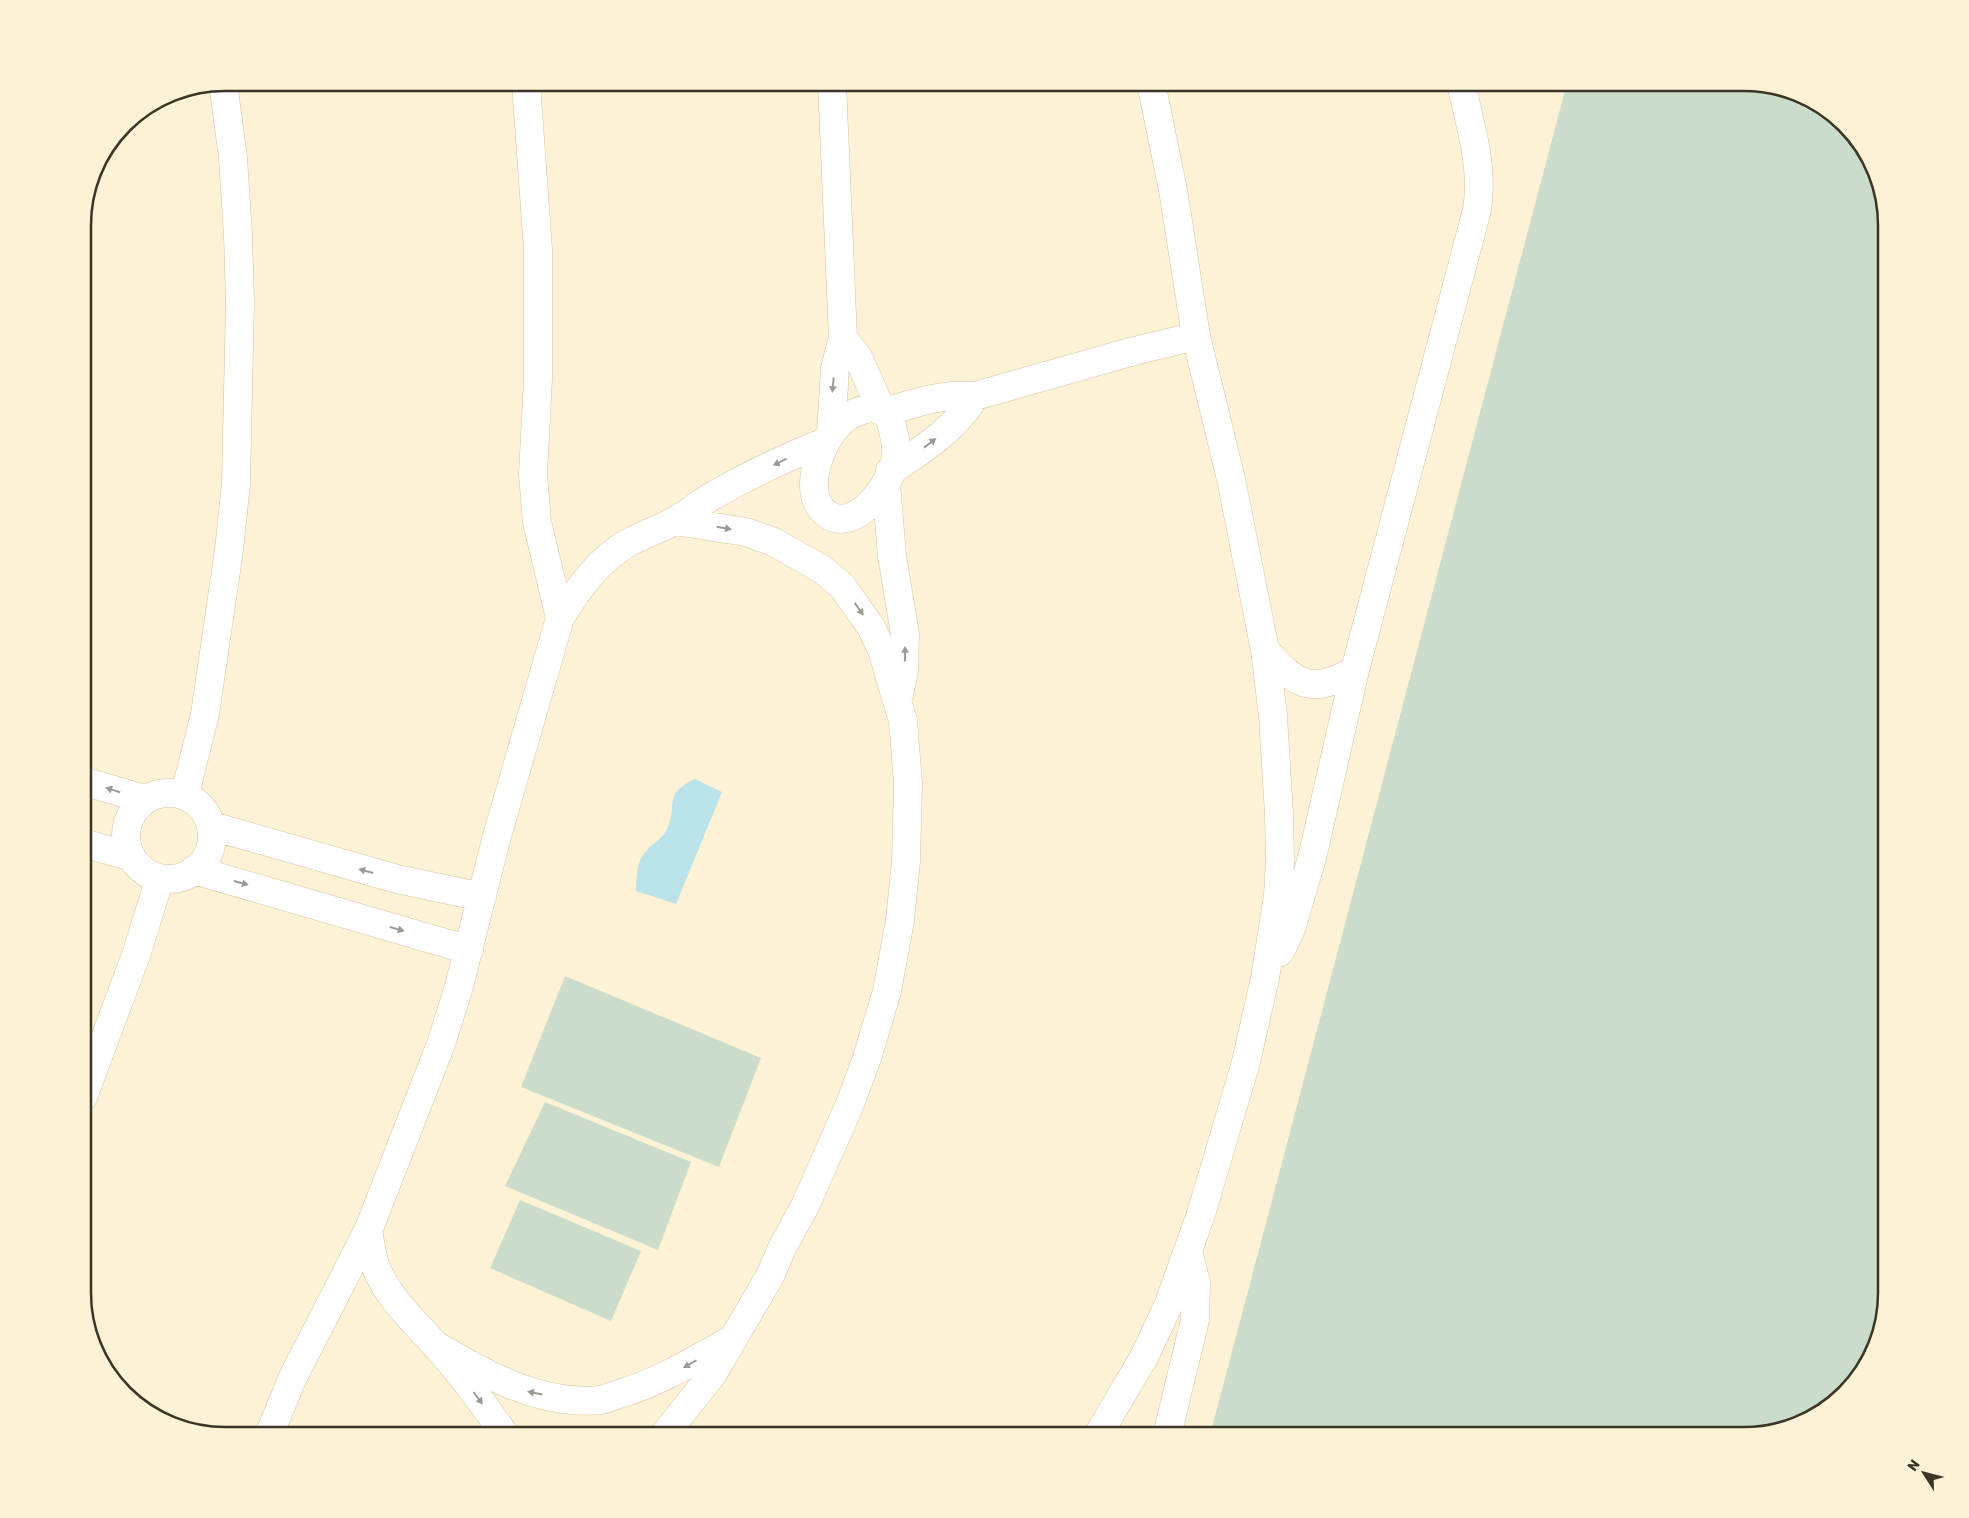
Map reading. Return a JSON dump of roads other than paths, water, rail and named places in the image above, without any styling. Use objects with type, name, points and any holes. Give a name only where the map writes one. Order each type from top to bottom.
[{"type":"street","points":[[1103,1427],[1144,1357],[1168,1306],[1188,1251],[1246,1062],[1265,978],[1278,896],[1280,860],[1273,716],[1265,650],[1231,479],[1196,336],[1173,190],[1154,91]]},
{"type":"street","points":[[1265,978],[1286,942],[1312,858],[1354,670],[1477,210],[1480,191],[1477,157],[1463,91]]},
{"type":"street","points":[[185,794],[207,705],[229,550],[236,483],[240,301],[238,234],[233,158],[224,92]]},
{"type":"street","points":[[527,92],[538,250],[538,379],[533,474],[537,522],[560,618]]},
{"type":"street","points":[[832,92],[843,338],[835,368],[828,438],[815,470],[815,498],[823,512],[834,519],[842,520],[852,517],[864,509],[888,477],[955,422],[970,405],[975,396]]},
{"type":"street","points":[[273,1427],[293,1377],[368,1231],[441,1044],[469,950],[497,836],[560,618],[575,593],[590,574],[626,544],[675,521],[714,495],[828,438],[841,422],[850,416],[871,408],[883,411],[956,395],[975,396],[1134,351],[1196,336]]},
{"type":"street","points":[[843,338],[858,357],[883,411],[892,425],[895,440],[896,457],[888,477],[892,556],[905,634],[904,670],[898,702]]},
{"type":"street","points":[[671,1427],[712,1375],[770,1276],[826,1160],[850,1104],[867,1058],[887,991],[900,920],[908,822],[907,750],[898,702],[882,650],[871,627],[842,586],[823,570],[774,542],[746,532],[675,521]]},
{"type":"street","points":[[1265,650],[1283,670],[1293,678],[1304,682],[1322,685],[1335,681],[1354,670]]},
{"type":"street","points":[[92,784],[144,799]]},
{"type":"street","points":[[164,792],[185,794],[202,807],[212,826],[211,846],[206,860],[194,870],[184,877],[163,880],[144,872],[129,856],[124,835],[130,815],[144,799],[164,792]]},
{"type":"street","points":[[212,826],[397,879],[482,898]]},
{"type":"street","points":[[92,845],[129,856]]},
{"type":"street","points":[[194,870],[469,950]]},
{"type":"street","points":[[92,1072],[136,954],[160,878]]},
{"type":"street","points":[[368,1231],[377,1271],[416,1326],[437,1346],[498,1427]]},
{"type":"street","points":[[1169,1427],[1196,1320],[1196,1282],[1188,1251]]},
{"type":"street","points":[[437,1346],[486,1374],[525,1391],[562,1399],[601,1400],[672,1374],[732,1339]]},
{"type":"water","points":[[695,779],[722,792],[676,904],[636,891],[637,871],[640,860],[667,829],[672,814],[674,796],[678,790]]}]
